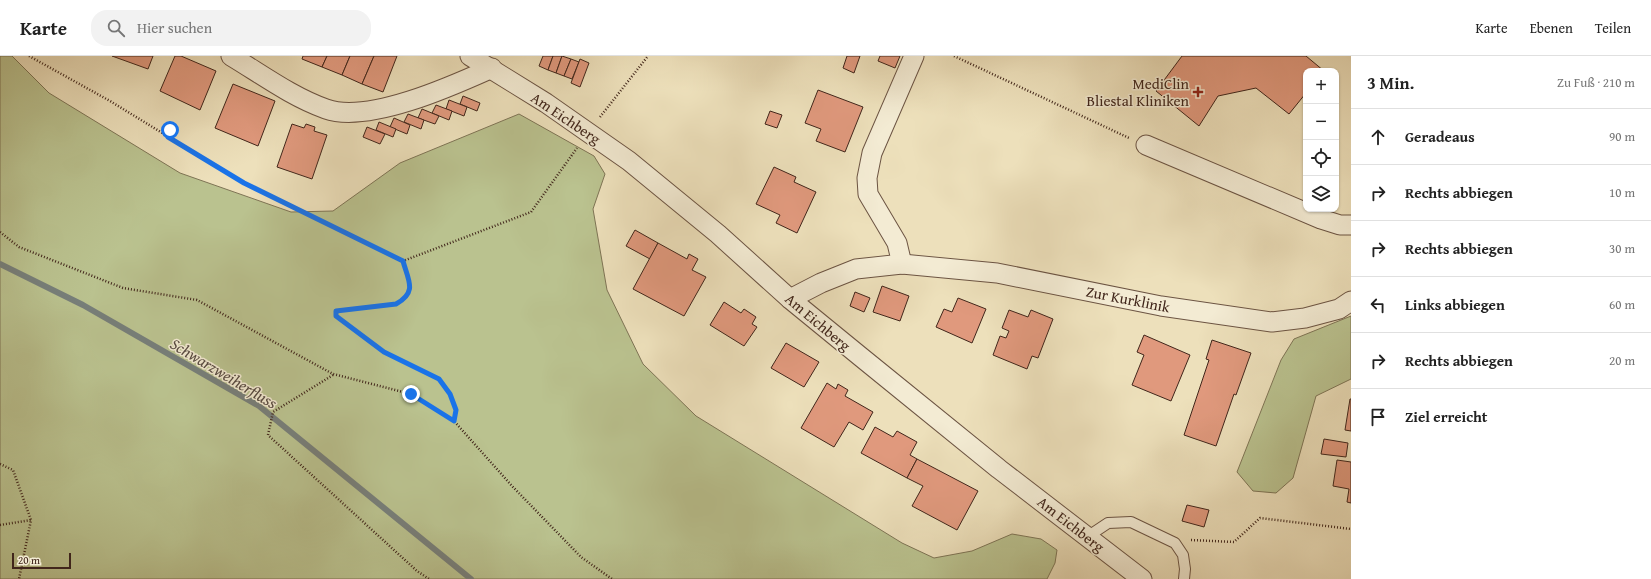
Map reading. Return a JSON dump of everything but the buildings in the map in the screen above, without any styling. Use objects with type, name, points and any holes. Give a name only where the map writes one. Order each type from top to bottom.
[{"type":"street","points":[[230,56],[294,94],[314,104],[327,110],[349,112],[380,110],[468,79],[492,68]]},
{"type":"street","name":"Am Eichberg","points":[[470,56],[492,68],[546,103],[629,161],[718,234],[860,358],[1142,579]]},
{"type":"street","points":[[902,264],[897,243],[868,194],[867,178],[872,153],[914,56]]},
{"type":"street","points":[[1146,145],[1321,219],[1340,225],[1351,225]]},
{"type":"street","name":"Zur Kurklinik","points":[[790,298],[821,283],[856,269],[902,264],[997,273],[1161,306],[1272,322],[1318,315],[1338,309],[1351,301]]},
{"type":"lane","points":[[1087,537],[1108,523],[1131,522],[1175,543],[1183,555],[1186,569],[1184,579]]},
{"type":"path","points":[[29,56],[110,101],[244,183],[403,261],[531,212],[578,147]]},
{"type":"path","points":[[600,118],[648,56]]},
{"type":"path","points":[[954,56],[1146,145]]},
{"type":"path","points":[[168,137],[170,130]]},
{"type":"path","points":[[0,232],[18,247],[123,288],[197,300],[333,374],[411,394],[454,421],[512,486],[581,557],[612,579]]},
{"type":"path","points":[[403,261],[410,289],[409,295],[404,300],[396,304],[336,311],[336,316],[384,352],[439,379],[450,394],[454,404],[456,410],[454,421]]},
{"type":"path","points":[[333,374],[273,412],[268,435],[417,571],[429,579]]},
{"type":"path","points":[[0,464],[14,470],[31,520],[19,579]]},
{"type":"path","points":[[1175,543],[1194,539],[1234,542],[1260,518],[1351,529]]},
{"type":"path","points":[[0,525],[31,520]]},
{"type":"green space","points":[[0,56],[12,56],[49,93],[180,173],[291,212],[333,211],[400,163],[519,114],[594,156],[605,174],[593,209],[607,290],[643,364],[696,416],[902,543],[934,558],[972,551],[1012,534],[1041,539],[1057,550],[1055,563],[1047,579],[0,579]]},
{"type":"green space","points":[[1351,316],[1351,379],[1316,396],[1293,478],[1276,493],[1253,491],[1237,472],[1281,360],[1294,339]]},
{"type":"waterway","name":"Schwarzweiherfluss","points":[[0,264],[83,305],[259,406],[471,579]]},
{"type":"place","name":"MediClin Bliestal Kliniken","points":[[1198,92]]},
{"type":"route","points":[[170,130],[168,137],[244,183],[403,261],[410,289],[409,295],[404,300],[396,304],[344,309],[336,311],[336,316],[384,352],[439,379],[450,394],[456,410],[454,421],[411,394]]}]
